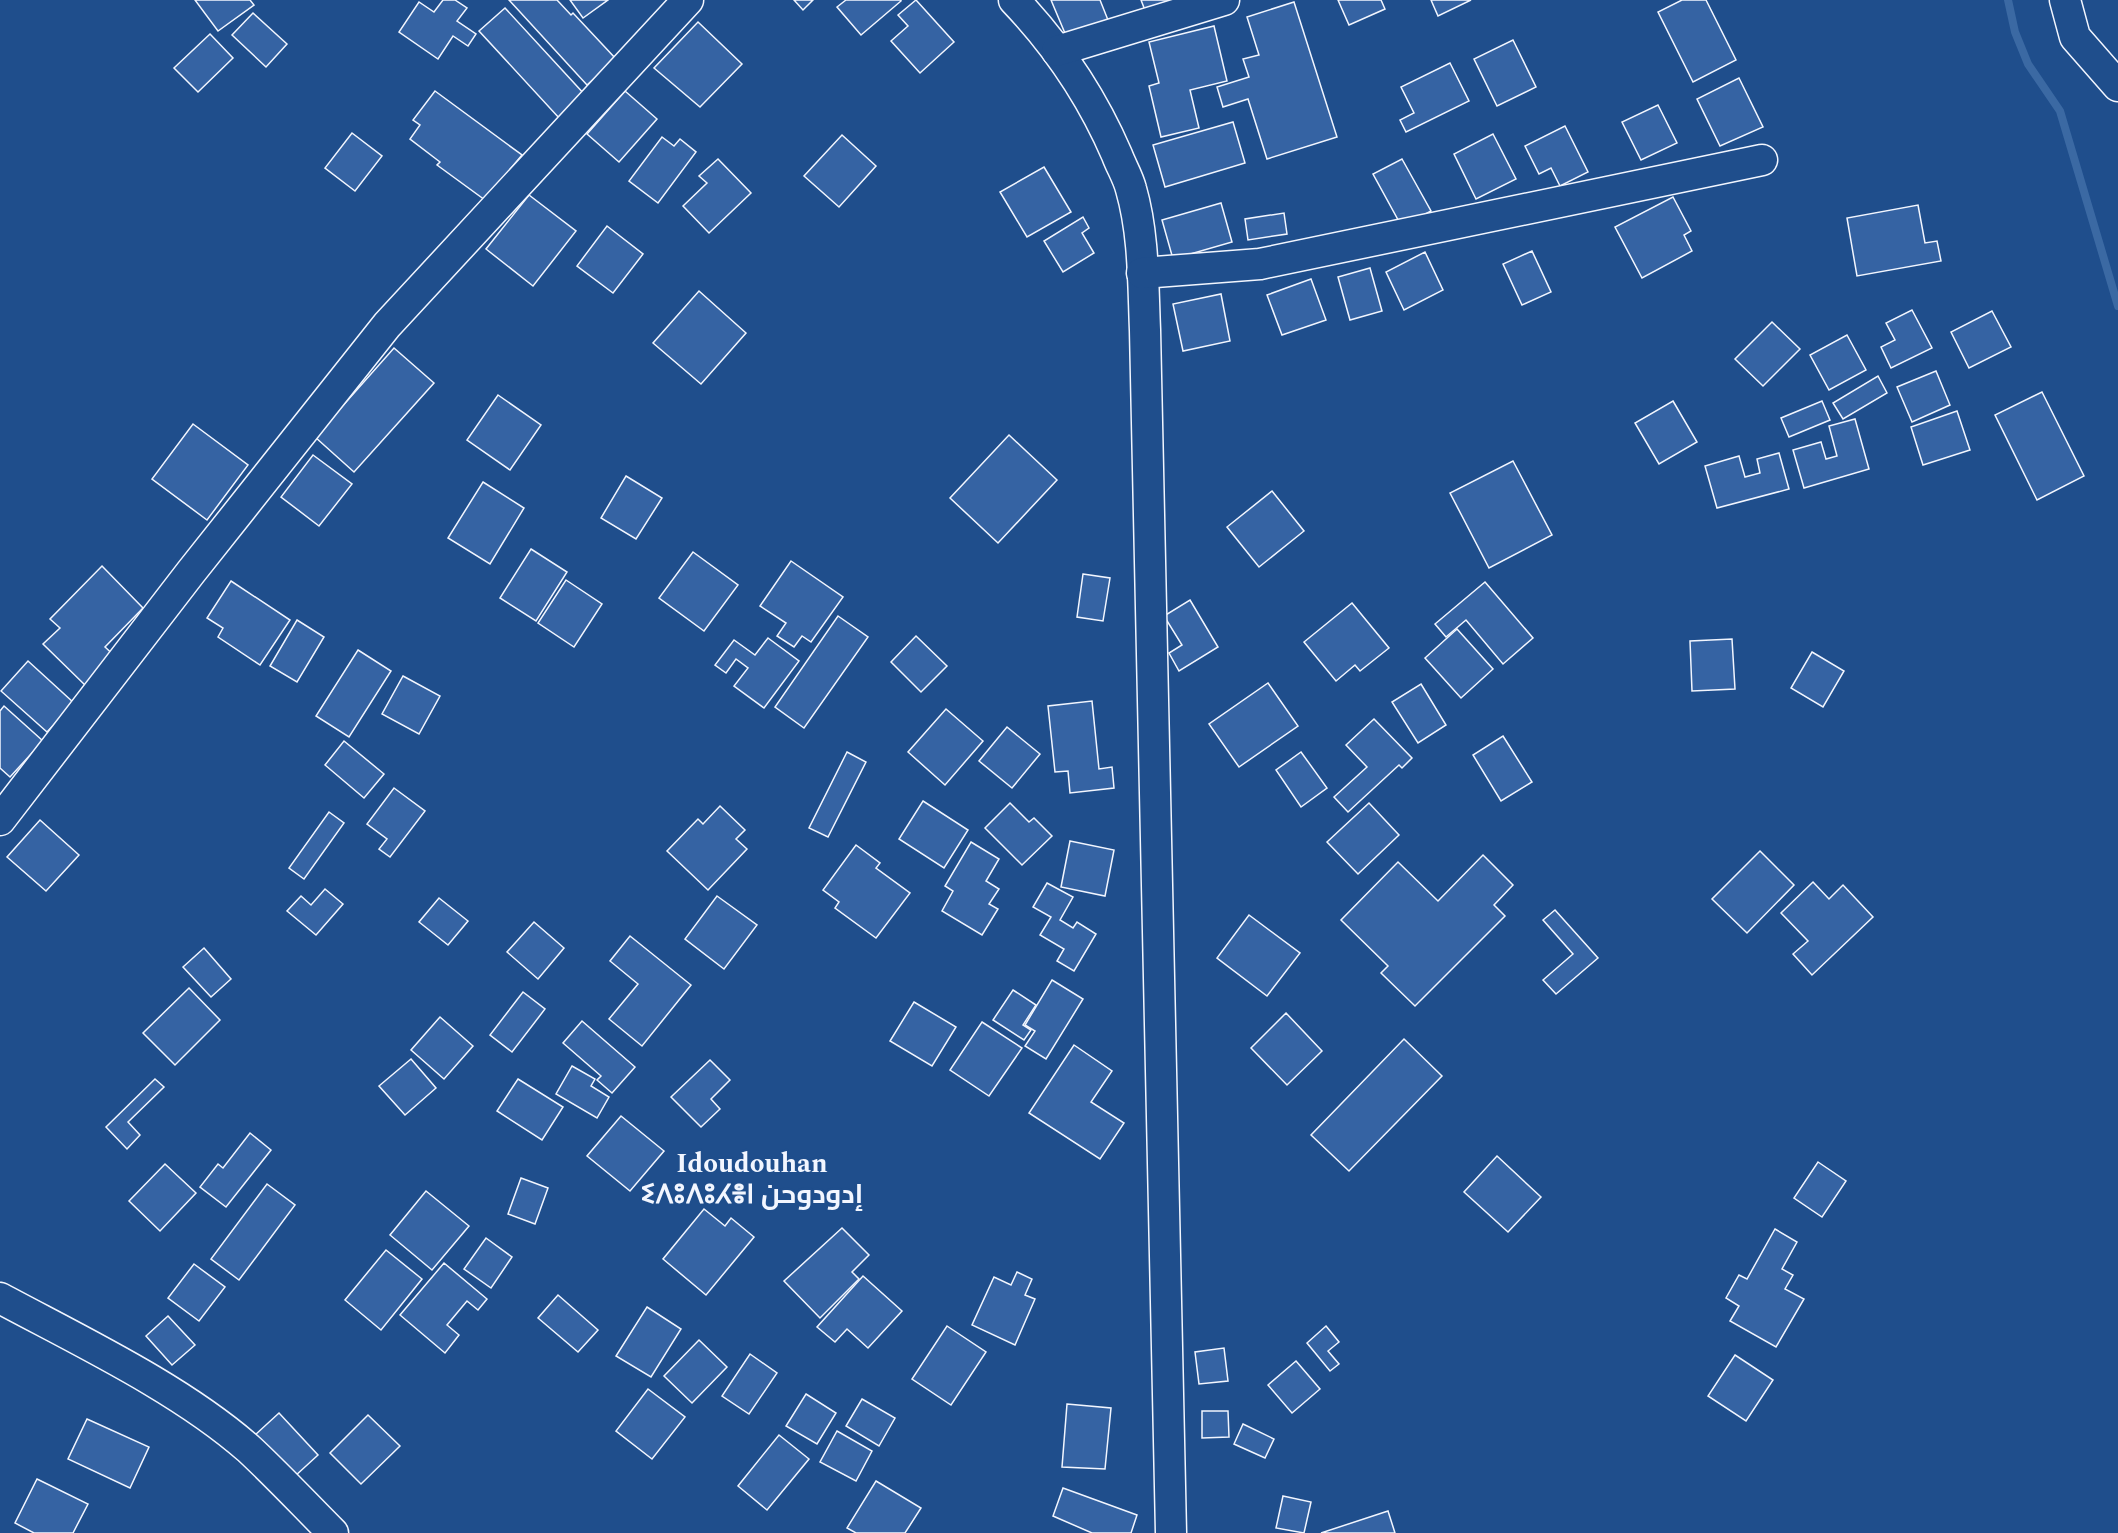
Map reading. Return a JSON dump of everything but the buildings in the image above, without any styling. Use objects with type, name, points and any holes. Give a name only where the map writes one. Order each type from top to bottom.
[{"type":"street","points":[[0,820],[191,572],[387,326],[688,0]]},
{"type":"street","points":[[1014,0],[1041,28],[1078,80],[1104,129],[1131,188],[1142,273],[1171,1533]]},
{"type":"street","points":[[1057,51],[1224,0]]},
{"type":"street","points":[[2065,0],[2075,36],[2118,86]]},
{"type":"street","points":[[1142,273],[1260,264],[1762,160]]},
{"type":"street","points":[[0,1298],[122,1364],[204,1415],[248,1449],[333,1533]]},
{"type":"waterway","points":[[2008,0],[2015,32],[2028,64],[2060,111],[2118,306]]},
{"type":"district","name":"Idoudouhan ⵉⴷⵓⴷⵓⵃⴻⵏ إدودوحن","points":[[752,1180]]}]
